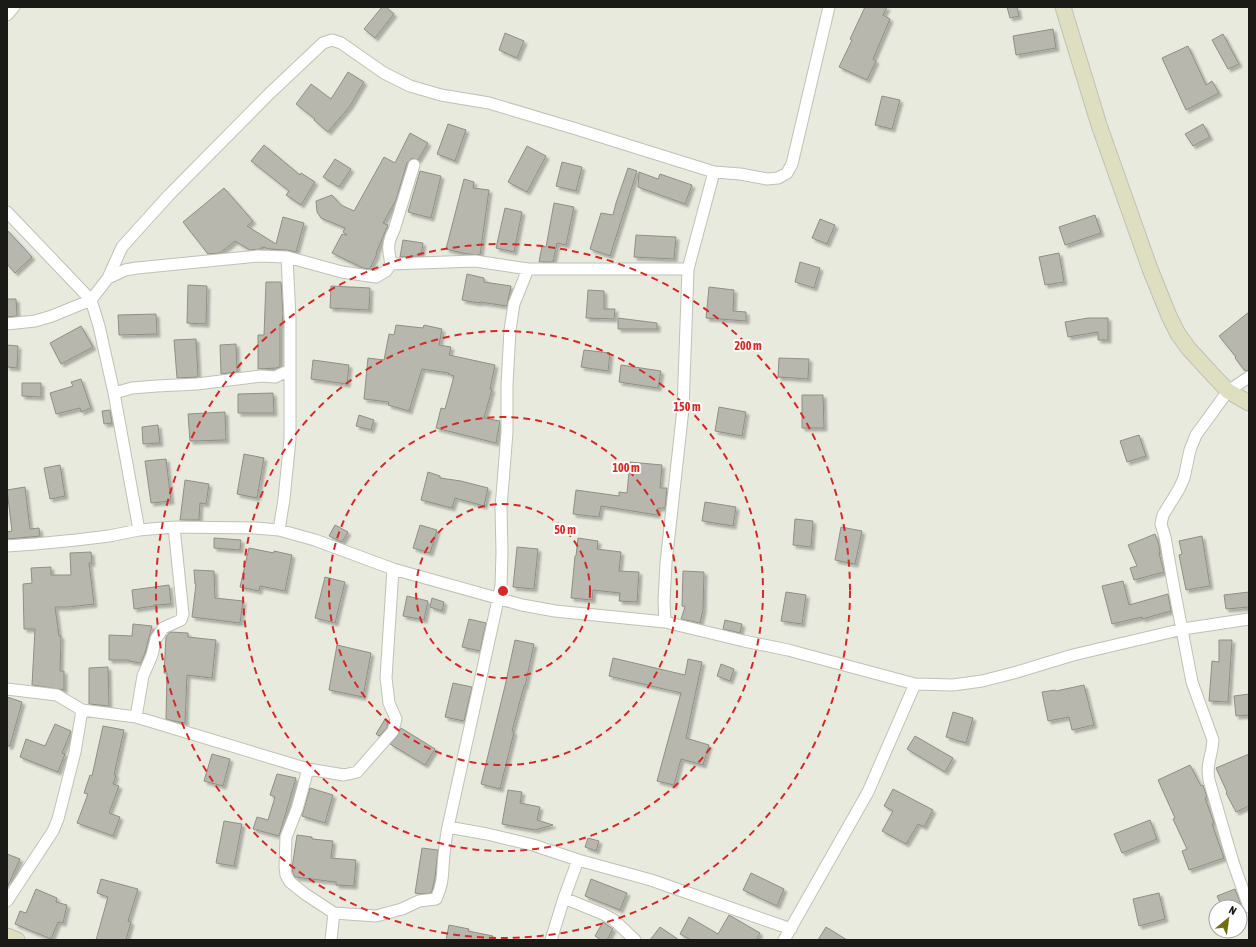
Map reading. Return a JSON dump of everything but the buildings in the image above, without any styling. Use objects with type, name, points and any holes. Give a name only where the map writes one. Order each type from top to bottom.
[{"type":"street","points":[[7,15],[14,7]]},
{"type":"street","points":[[7,324],[35,321],[52,316],[91,300],[108,278],[122,247],[169,195],[296,67],[323,43],[332,40],[341,42],[378,69],[410,86],[441,95],[489,103],[714,172],[740,174],[767,179],[778,178],[787,173],[792,164],[829,7]]},
{"type":"street","points":[[1063,7],[1099,125],[1150,269],[1169,316],[1178,334],[1189,349],[1228,390],[1249,403]]},
{"type":"street","points":[[108,278],[125,270],[137,268],[246,256],[287,257],[342,272],[376,277],[386,271],[391,264],[388,250],[389,239],[394,230],[414,165]]},
{"type":"street","points":[[665,622],[664,601],[666,563],[683,409],[688,269],[714,172]]},
{"type":"street","points":[[7,212],[91,300],[99,326],[114,393],[139,530]]},
{"type":"street","points":[[279,530],[284,499],[290,439],[289,284],[287,257]]},
{"type":"street","points":[[391,264],[475,260],[528,269],[688,269]]},
{"type":"street","points":[[308,769],[297,808],[286,837],[285,867],[286,875],[290,882],[334,913],[376,916],[402,909],[419,901],[436,899],[440,891],[444,874],[444,857],[448,827],[499,598],[502,569],[501,508],[507,432],[507,385],[510,330],[514,304],[528,269]]},
{"type":"street","points":[[114,393],[132,388],[196,384],[261,376],[275,377],[290,370]]},
{"type":"street","points":[[1249,377],[1228,390],[1196,435],[1190,450],[1184,478],[1179,490],[1163,515],[1161,524],[1165,537],[1183,628],[1192,682],[1213,740],[1213,749],[1207,769],[1209,780],[1233,862],[1249,907]]},
{"type":"street","points":[[136,717],[143,676],[152,655],[156,639],[163,628],[181,620],[184,614],[174,527]]},
{"type":"street","points":[[7,546],[109,536],[139,530],[174,527],[255,528],[279,530],[315,540],[393,569],[522,605],[555,611],[665,622],[788,650],[916,684],[953,685],[982,681],[1073,655],[1183,628],[1249,619]]},
{"type":"street","points":[[7,689],[57,695],[82,710],[136,717],[308,769],[344,775],[357,772],[392,731],[396,720],[389,703],[386,678],[393,569]]},
{"type":"street","points":[[784,940],[868,792],[916,684]]},
{"type":"street","points":[[7,900],[54,831],[75,752],[82,710]]},
{"type":"street","points":[[448,827],[487,834],[532,845],[578,860],[651,880],[791,929]]},
{"type":"street","points":[[551,940],[578,860]]},
{"type":"street","points":[[564,898],[614,920],[635,940]]},
{"type":"street","points":[[331,940],[334,913]]},
{"type":"street","points":[[7,936],[17,940]]}]
